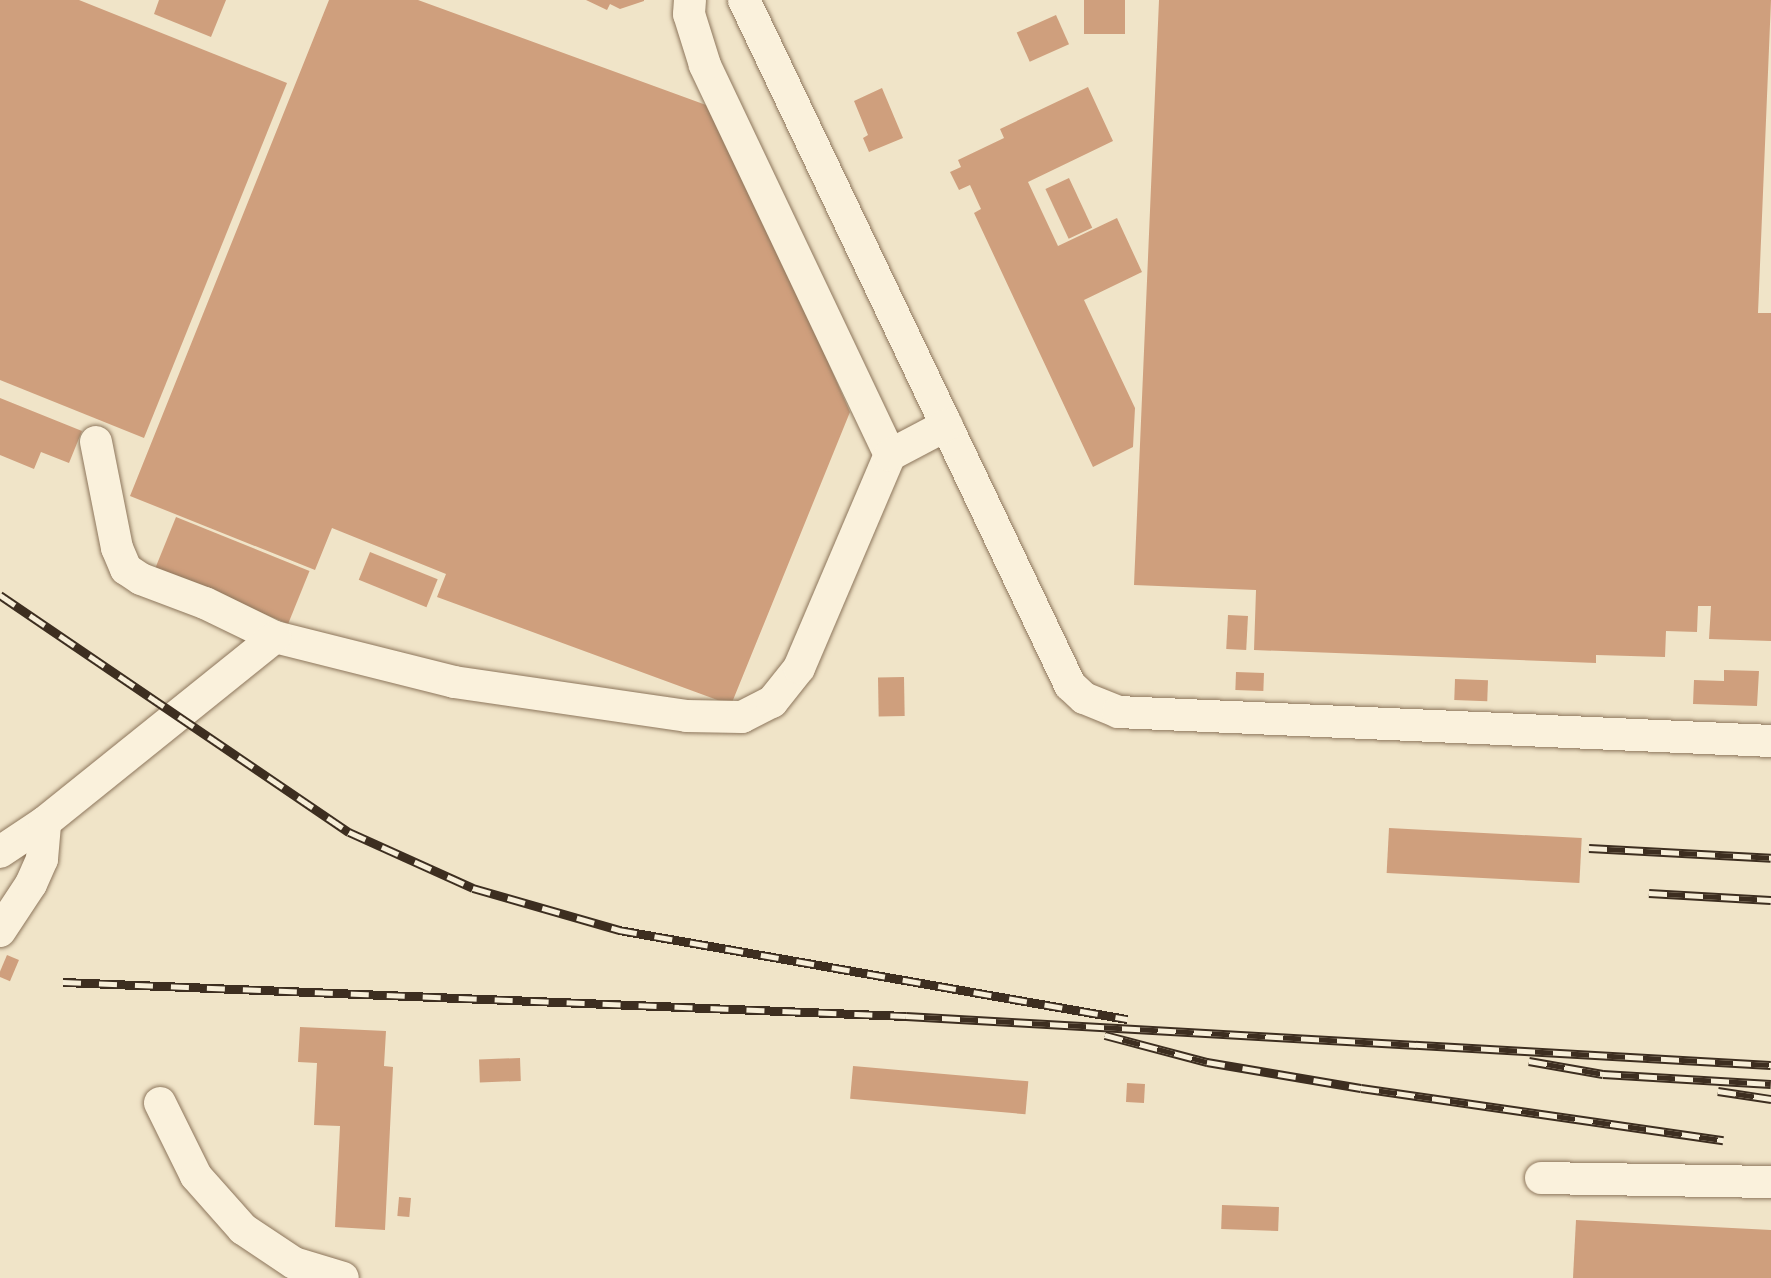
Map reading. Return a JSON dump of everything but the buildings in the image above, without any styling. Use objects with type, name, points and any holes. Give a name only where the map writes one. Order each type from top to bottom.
[{"type":"street","points":[[690,0],[689,14],[705,65],[890,455]]},
{"type":"street","points":[[744,0],[1070,685],[1098,706],[1118,712],[1771,741]]},
{"type":"street","points":[[96,442],[117,548],[126,569],[141,579],[205,603],[275,637],[454,682],[686,716],[742,717],[772,702],[799,668],[890,455],[947,425]]},
{"type":"street","points":[[0,852],[45,822],[275,637]]},
{"type":"street","points":[[0,931],[31,884],[42,859],[45,822]]},
{"type":"street","points":[[160,1103],[196,1176],[243,1229],[294,1263],[343,1278]]},
{"type":"street","points":[[1541,1178],[1771,1182]]},
{"type":"railway","points":[[0,595],[349,832],[473,888],[619,930],[1127,1019]]},
{"type":"railway","points":[[1589,848],[1771,858]]},
{"type":"railway","points":[[1649,893],[1771,900]]},
{"type":"railway","points":[[63,982],[906,1016],[1771,1065]]},
{"type":"railway","points":[[1105,1035],[1207,1062],[1361,1088],[1723,1140]]},
{"type":"railway","points":[[1529,1061],[1603,1074],[1771,1084]]},
{"type":"railway","points":[[1718,1091],[1771,1099]]}]
